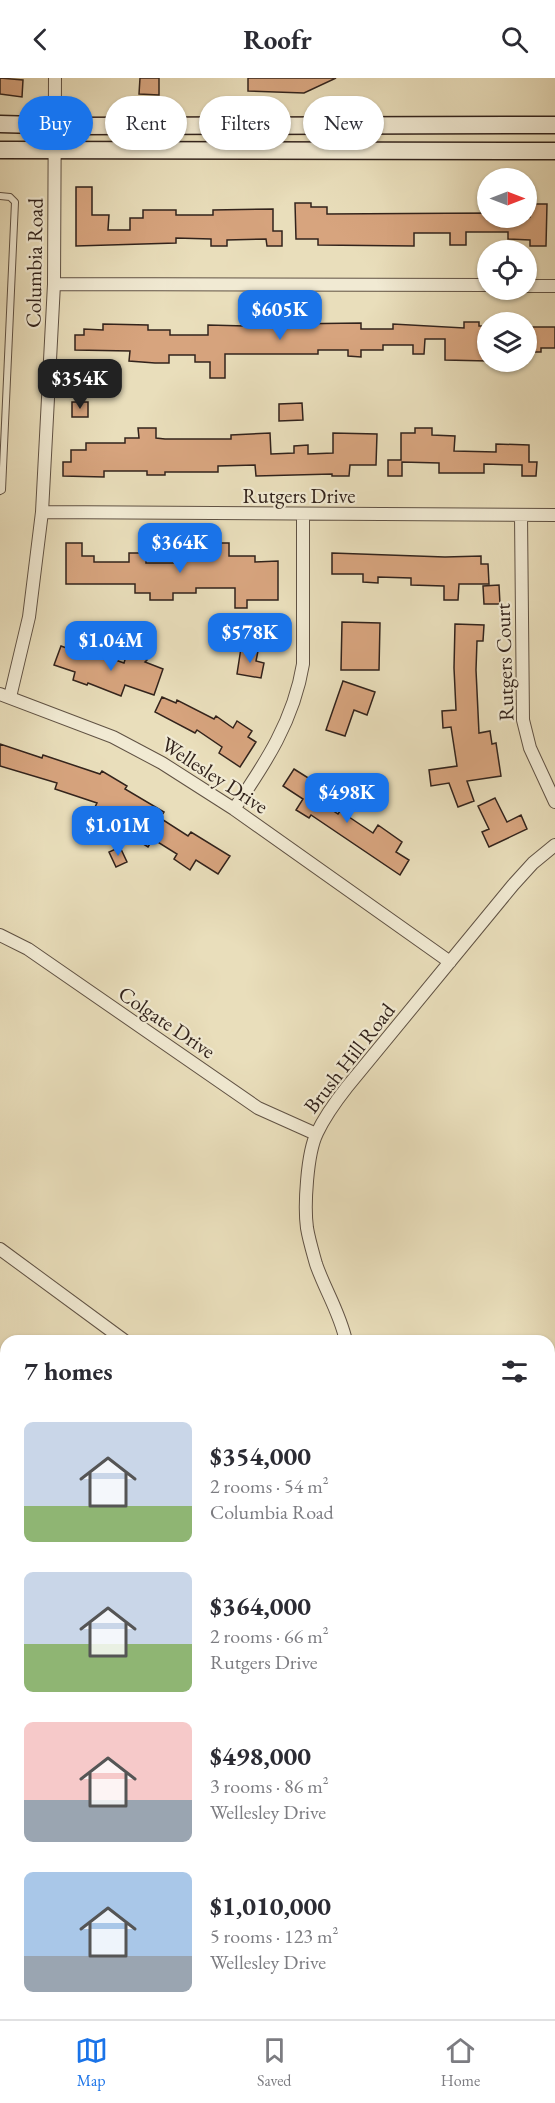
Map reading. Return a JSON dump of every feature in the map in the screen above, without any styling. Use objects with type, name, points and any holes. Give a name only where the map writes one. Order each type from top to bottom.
[{"type":"main road","points":[[0,124],[18,124]]},
{"type":"main road","points":[[93,125],[555,125]]},
{"type":"main road","points":[[0,150],[555,151]]},
{"type":"street","name":"Columbia Road","points":[[54,96],[55,78]]},
{"type":"street","name":"Columbia Road","points":[[5,696],[29,617],[42,512],[54,284],[54,151]]},
{"type":"street","points":[[54,284],[477,285]]},
{"type":"street","points":[[537,286],[555,286]]},
{"type":"street","name":"Rutgers Drive","points":[[42,512],[555,515]]},
{"type":"street","points":[[234,809],[279,738],[300,684],[303,664],[303,515]]},
{"type":"street","name":"Rutgers Court","points":[[521,515],[523,720],[530,748],[555,802]]},
{"type":"street","name":"Wellesley Drive","points":[[5,696],[136,748],[234,809],[450,962]]},
{"type":"street","name":"Brush Hill Road","points":[[345,1335],[342,1322],[317,1265],[307,1228],[306,1196],[309,1165],[316,1134],[347,1087],[450,962],[533,863],[555,845]]},
{"type":"street","name":"Colgate Drive","points":[[0,935],[28,949],[258,1108],[316,1134]]},
{"type":"street","points":[[0,1249],[115,1335]]},
{"type":"lane","points":[[0,196],[10,197],[15,202],[9,356],[2,490],[0,491]]},
{"type":"lane","points":[[0,355],[9,356]]},
{"type":"building","points":[[0,78],[23,80],[22,96],[0,94]]},
{"type":"building","points":[[140,78],[159,78],[159,95],[139,94]]},
{"type":"building","points":[[248,78],[336,78],[304,93],[248,91]]},
{"type":"building","points":[[76,187],[92,187],[92,215],[109,215],[108,230],[130,230],[130,218],[143,218],[143,210],[176,210],[176,215],[213,215],[213,210],[273,209],[273,231],[282,231],[282,246],[267,246],[266,239],[227,240],[227,246],[211,246],[211,239],[176,238],[176,243],[76,246]]},
{"type":"building","points":[[295,203],[311,203],[311,207],[327,207],[327,214],[477,213],[477,228],[537,228],[537,204],[547,204],[546,246],[537,246],[537,240],[508,239],[508,232],[466,232],[466,245],[450,245],[450,233],[414,233],[414,246],[318,245],[318,239],[296,239]]},
{"type":"building","points":[[464,322],[477,322],[477,361],[445,360],[445,339],[425,339],[424,354],[413,354],[413,345],[383,345],[383,350],[361,350],[361,357],[348,356],[348,350],[318,350],[318,354],[225,354],[225,378],[210,378],[210,362],[195,362],[195,355],[169,355],[169,363],[155,363],[129,361],[130,351],[75,350],[75,335],[84,335],[84,329],[103,330],[103,324],[148,325],[148,330],[170,330],[170,335],[208,335],[208,325],[286,327],[286,324],[361,323],[361,329],[393,329],[393,324],[464,328]]},
{"type":"building","points":[[537,327],[555,327],[555,348],[541,348],[541,352],[537,352]]},
{"type":"building","points":[[72,402],[88,402],[88,417],[72,417]]},
{"type":"building","points":[[302,403],[303,420],[279,421],[279,404]]},
{"type":"building","points":[[138,428],[156,428],[156,438],[165,439],[231,439],[231,435],[270,433],[271,454],[294,453],[294,446],[308,445],[308,454],[333,453],[333,433],[377,434],[376,465],[350,465],[349,476],[332,476],[332,474],[256,476],[255,465],[218,466],[218,472],[165,472],[165,475],[147,475],[147,471],[104,471],[104,477],[63,476],[63,462],[71,462],[71,450],[86,450],[86,443],[125,443],[125,438],[139,438]]},
{"type":"building","points":[[415,428],[432,428],[432,435],[455,436],[454,451],[496,452],[496,444],[529,445],[529,462],[537,462],[536,476],[522,476],[522,465],[484,464],[484,473],[439,473],[439,463],[402,462],[402,476],[388,476],[388,460],[401,460],[401,433],[415,433]]},
{"type":"building","points":[[66,543],[82,543],[82,556],[94,556],[94,562],[129,562],[129,553],[146,553],[146,563],[184,563],[184,555],[215,555],[215,543],[229,543],[229,556],[255,556],[255,562],[278,561],[278,600],[247,600],[247,608],[235,608],[235,588],[196,588],[196,593],[173,593],[173,600],[150,600],[150,593],[135,593],[135,584],[66,584]]},
{"type":"building","points":[[332,553],[481,556],[481,564],[488,564],[489,584],[459,584],[458,600],[444,600],[444,586],[411,585],[411,578],[378,577],[378,583],[363,582],[363,574],[332,574]]},
{"type":"building","points":[[499,585],[500,604],[484,604],[483,586]]},
{"type":"building","points":[[342,622],[380,623],[379,670],[341,670]]},
{"type":"building","points":[[455,624],[484,625],[483,641],[477,641],[479,733],[490,731],[492,744],[496,743],[501,776],[467,781],[474,801],[458,807],[449,783],[431,786],[429,770],[457,766],[451,727],[443,728],[442,711],[456,710]]},
{"type":"building","points":[[61,646],[94,658],[95,653],[124,663],[127,653],[147,660],[145,662],[163,669],[154,695],[125,685],[121,696],[88,683],[87,685],[73,680],[75,672],[54,665]]},
{"type":"building","points":[[241,648],[258,651],[256,661],[264,663],[261,678],[237,674]]},
{"type":"building","points":[[343,681],[375,692],[367,715],[354,710],[345,736],[326,730]]},
{"type":"building","points":[[162,697],[176,703],[177,700],[214,719],[216,716],[233,728],[237,721],[252,731],[248,737],[256,742],[240,767],[219,753],[222,747],[197,730],[195,733],[155,712]]},
{"type":"building","points":[[0,744],[42,758],[43,755],[100,774],[102,771],[127,786],[125,789],[164,812],[160,818],[188,836],[191,832],[230,856],[218,874],[196,860],[190,870],[174,859],[177,854],[153,839],[148,847],[124,832],[127,826],[95,807],[97,803],[55,789],[57,783],[0,766]]},
{"type":"building","points":[[294,769],[321,786],[314,798],[338,814],[340,811],[373,833],[378,825],[402,842],[396,852],[409,860],[400,875],[311,815],[309,818],[296,810],[303,799],[283,786]]},
{"type":"building","points":[[495,798],[507,822],[521,815],[527,829],[489,847],[482,832],[489,829],[478,806]]},
{"type":"building","points":[[120,847],[127,862],[116,867],[109,852]]}]
